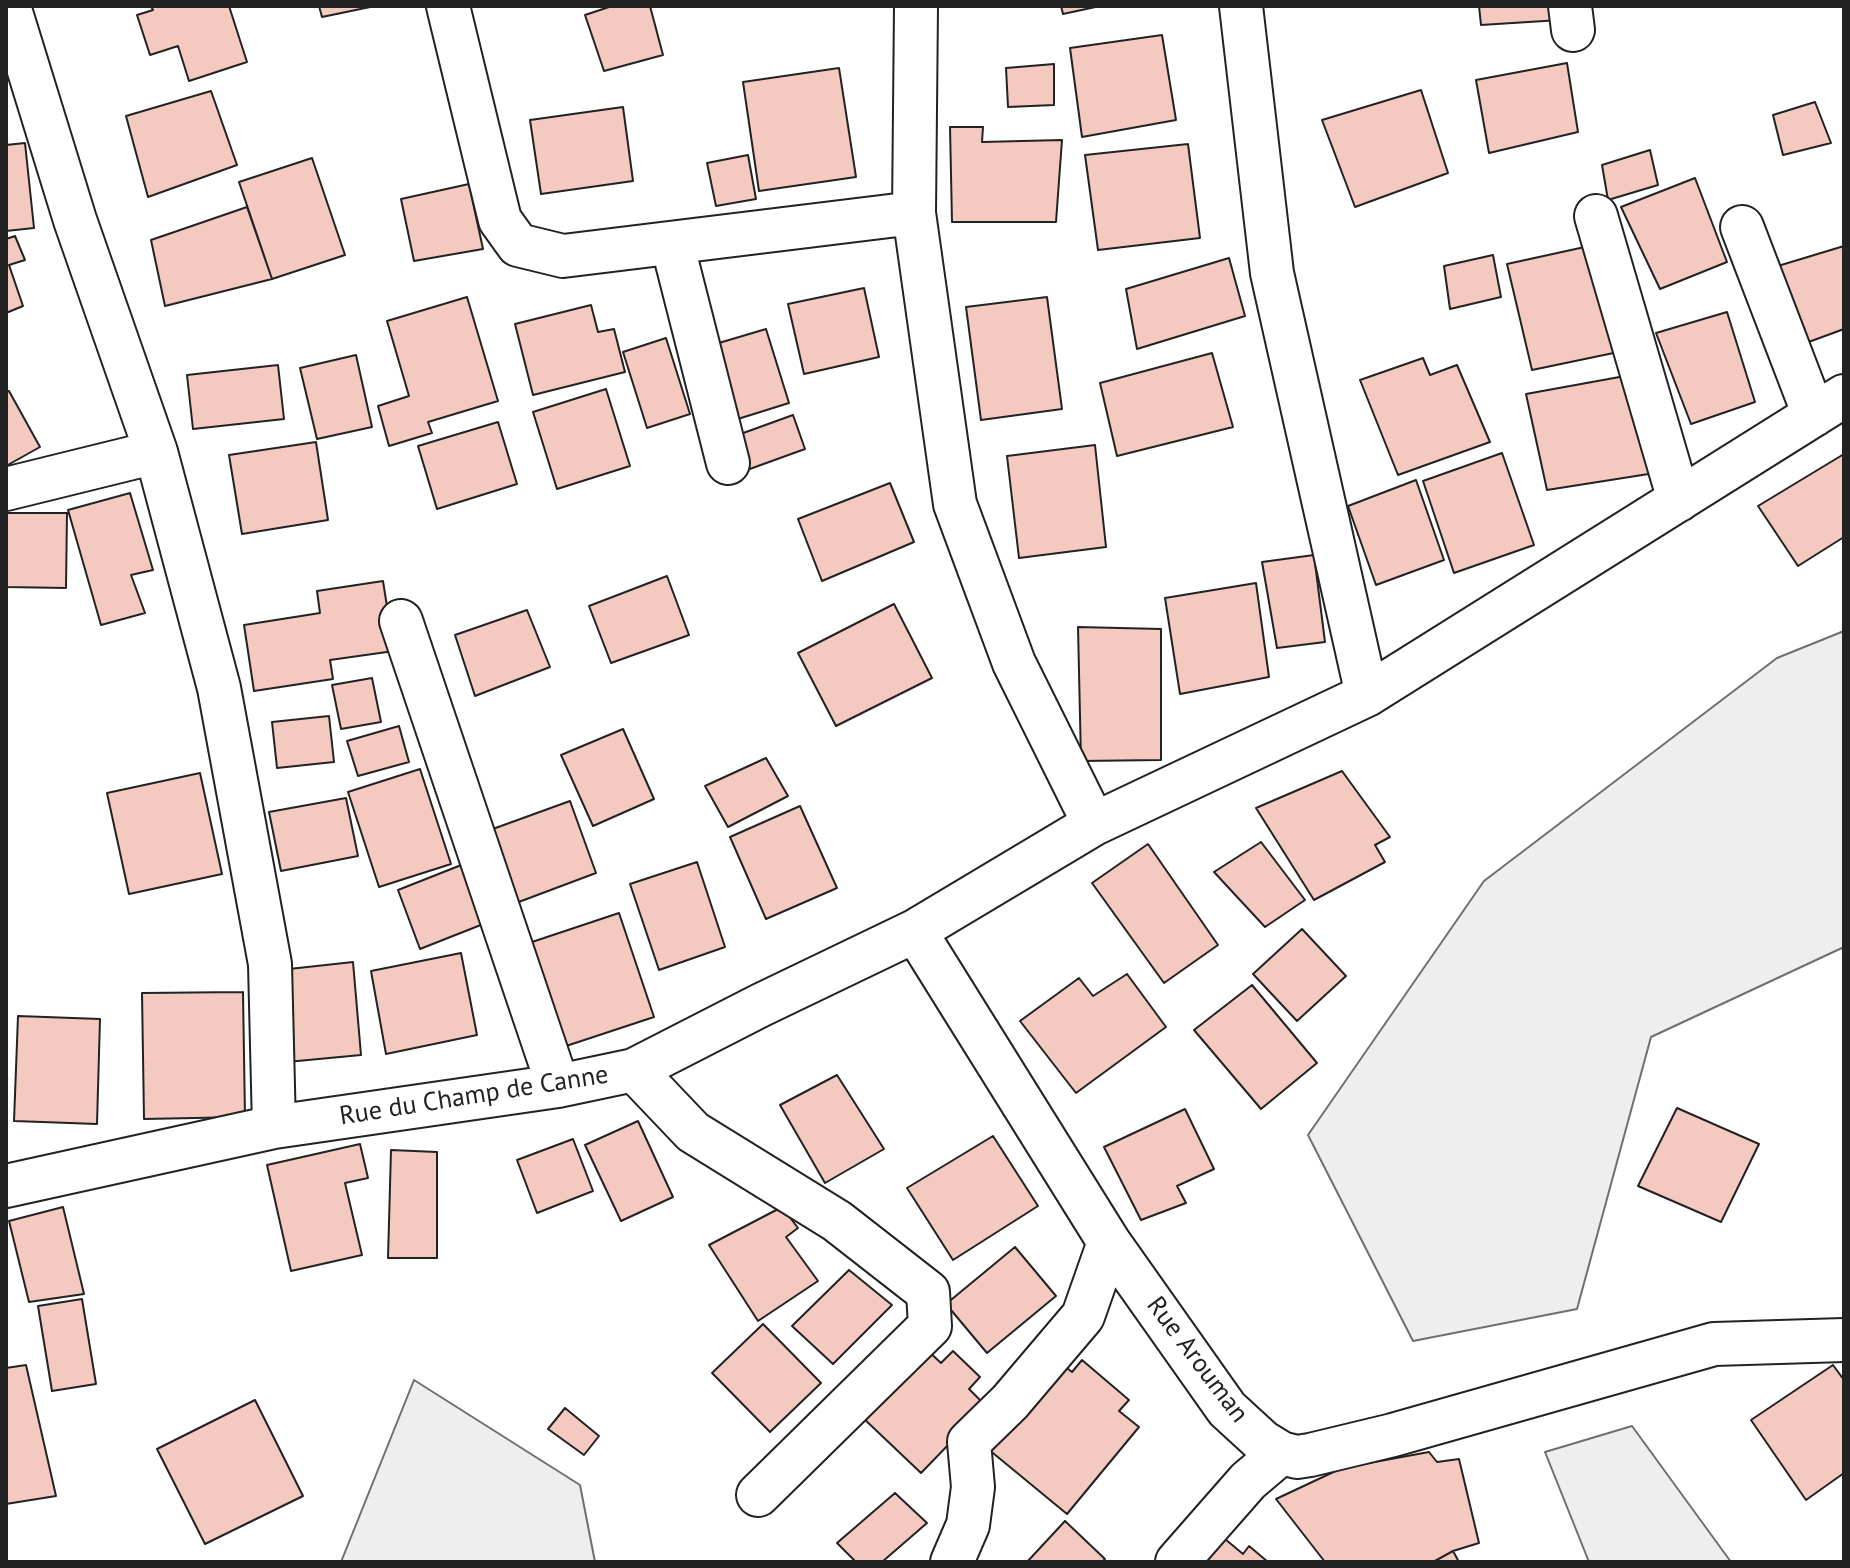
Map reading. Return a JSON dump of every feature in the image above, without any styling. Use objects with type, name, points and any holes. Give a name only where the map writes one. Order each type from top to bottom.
[{"type":"street","points":[[9,6],[75,220],[156,452],[219,688],[270,964],[274,1127]]},
{"type":"street","points":[[448,6],[500,220],[518,245],[563,256],[914,213]]},
{"type":"street","points":[[916,6],[914,213],[955,504],[1014,663],[1094,824]]},
{"type":"street","points":[[1241,6],[1272,273],[1367,695]]},
{"type":"street","points":[[1596,216],[1679,500]]},
{"type":"street","points":[[1742,227],[1829,405]]},
{"type":"street","points":[[672,243],[728,463]]},
{"type":"street","name":"Rue du Champ de Canne","points":[[6,1186],[274,1127],[558,1086],[634,1070],[915,931],[1094,824],[1367,695],[1829,405]]},
{"type":"street","points":[[6,489],[156,452]]},
{"type":"street","points":[[401,621],[558,1086]]},
{"type":"street","name":"Rue Arouman","points":[[915,931],[1109,1242],[1227,1409],[1263,1442],[1281,1453]]},
{"type":"street","points":[[634,1070],[693,1132],[837,1221],[928,1292],[930,1326],[758,1495]]},
{"type":"street","points":[[952,1562],[968,1525],[973,1487],[969,1442],[1010,1402],[1083,1316],[1109,1242]]},
{"type":"street","points":[[1177,1562],[1248,1481],[1281,1453],[1297,1457],[1310,1455],[1393,1435],[1714,1344],[1844,1340]]},
{"type":"shaded area","points":[[1844,631],[1844,947],[1651,1037],[1577,1309],[1413,1341],[1308,1135],[1484,881],[1777,658]]},
{"type":"shaded area","points":[[414,1380],[580,1485],[595,1562],[341,1562]]},
{"type":"shaded area","points":[[1632,1426],[1731,1562],[1589,1562],[1545,1452]]},
{"type":"building","points":[[151,6],[229,6],[247,62],[189,81],[178,46],[150,55],[137,15],[153,10]]},
{"type":"building","points":[[319,6],[375,6],[322,17]]},
{"type":"building","points":[[612,6],[650,6],[663,55],[604,71],[585,15]]},
{"type":"building","points":[[1061,6],[1100,6],[1063,14]]},
{"type":"building","points":[[1479,6],[1559,6],[1560,20],[1481,25]]},
{"type":"building","points":[[1162,35],[1176,120],[1082,137],[1070,48]]},
{"type":"building","points":[[1567,63],[1578,132],[1489,153],[1476,80]]},
{"type":"building","points":[[1054,64],[1054,105],[1008,107],[1006,68]]},
{"type":"building","points":[[839,68],[856,177],[759,191],[743,82]]},
{"type":"building","points":[[1421,90],[1448,173],[1355,207],[1322,120]]},
{"type":"building","points":[[211,91],[237,165],[148,197],[126,116]]},
{"type":"building","points":[[1815,102],[1831,143],[1783,155],[1773,115]]},
{"type":"building","points":[[623,107],[633,181],[541,194],[530,120]]},
{"type":"building","points":[[950,127],[983,127],[982,142],[1062,140],[1056,222],[952,222]]},
{"type":"building","points":[[25,143],[34,228],[6,231],[6,145]]},
{"type":"building","points":[[1188,144],[1200,238],[1098,250],[1085,155]]},
{"type":"building","points":[[1650,150],[1658,185],[1608,200],[1602,165]]},
{"type":"building","points":[[748,155],[756,199],[716,206],[707,163]]},
{"type":"building","points":[[312,158],[345,255],[272,279],[239,182]]},
{"type":"building","points":[[1695,178],[1727,262],[1660,289],[1621,207]]},
{"type":"building","points":[[469,184],[483,249],[414,261],[401,199]]},
{"type":"building","points":[[247,207],[272,279],[165,306],[151,240]]},
{"type":"building","points":[[15,236],[25,260],[9,265],[23,306],[6,313],[6,239]]},
{"type":"building","points":[[1603,243],[1628,350],[1532,370],[1507,264]]},
{"type":"building","points":[[1844,246],[1844,329],[1795,347],[1768,269]]},
{"type":"building","points":[[1493,255],[1501,297],[1450,309],[1444,266]]},
{"type":"building","points":[[1229,258],[1245,316],[1137,349],[1126,289]]},
{"type":"building","points":[[864,288],[879,357],[804,374],[788,304]]},
{"type":"building","points":[[467,297],[498,401],[428,422],[432,433],[389,446],[378,406],[409,396],[387,321]]},
{"type":"building","points":[[1047,297],[1062,409],[981,420],[966,307]]},
{"type":"building","points":[[591,305],[598,332],[614,329],[625,372],[533,395],[515,324]]},
{"type":"building","points":[[1727,312],[1755,402],[1691,424],[1656,333]]},
{"type":"building","points":[[766,329],[789,403],[725,423],[702,348]]},
{"type":"building","points":[[666,338],[690,414],[647,428],[623,352]]},
{"type":"building","points":[[1212,353],[1233,427],[1117,456],[1100,383]]},
{"type":"building","points":[[356,355],[372,427],[317,439],[300,368]]},
{"type":"building","points":[[1423,358],[1430,375],[1457,365],[1490,442],[1398,475],[1360,380]]},
{"type":"building","points":[[278,365],[284,419],[193,429],[187,375]]},
{"type":"building","points":[[1636,374],[1655,473],[1547,490],[1526,394]]},
{"type":"building","points":[[606,389],[630,466],[557,489],[533,412]]},
{"type":"building","points":[[9,391],[40,447],[6,466],[6,392]]},
{"type":"building","points":[[793,415],[805,449],[747,470],[735,436]]},
{"type":"building","points":[[498,422],[517,484],[437,509],[418,446]]},
{"type":"building","points":[[316,442],[328,520],[242,534],[229,455]]},
{"type":"building","points":[[1095,445],[1106,547],[1019,558],[1007,456]]},
{"type":"building","points":[[1502,453],[1534,545],[1454,573],[1423,481]]},
{"type":"building","points":[[1844,454],[1844,537],[1798,566],[1758,506]]},
{"type":"building","points":[[1416,480],[1444,560],[1376,585],[1348,506]]},
{"type":"building","points":[[890,483],[914,542],[822,581],[798,519]]},
{"type":"building","points":[[130,493],[153,570],[131,575],[145,613],[101,625],[68,510]]},
{"type":"building","points":[[6,513],[67,513],[66,588],[6,587]]},
{"type":"building","points":[[1314,555],[1325,642],[1277,648],[1262,562]]},
{"type":"building","points":[[667,576],[689,635],[611,663],[589,606]]},
{"type":"building","points":[[383,581],[394,651],[330,660],[333,679],[254,691],[244,625],[320,613],[317,591]]},
{"type":"building","points":[[1256,583],[1269,677],[1180,694],[1165,598]]},
{"type":"building","points":[[894,604],[932,678],[836,726],[798,653]]},
{"type":"building","points":[[527,610],[550,667],[475,696],[455,635]]},
{"type":"building","points":[[1078,627],[1161,629],[1161,760],[1081,761]]},
{"type":"building","points":[[372,678],[381,722],[341,729],[332,685]]},
{"type":"building","points":[[329,716],[334,762],[277,768],[272,722]]},
{"type":"building","points":[[399,726],[409,762],[358,776],[347,741]]},
{"type":"building","points":[[623,729],[654,799],[593,826],[561,755]]},
{"type":"building","points":[[766,758],[788,796],[728,827],[705,786]]},
{"type":"building","points":[[420,769],[451,864],[379,887],[348,792]]},
{"type":"building","points":[[1342,771],[1390,837],[1375,845],[1385,862],[1314,900],[1256,808]]},
{"type":"building","points":[[200,773],[222,874],[129,894],[107,793]]},
{"type":"building","points":[[346,798],[358,856],[281,871],[269,812]]},
{"type":"building","points":[[570,801],[596,873],[516,903],[490,830]]},
{"type":"building","points":[[800,806],[837,888],[766,919],[730,837]]},
{"type":"building","points":[[1261,842],[1305,900],[1265,927],[1214,872]]},
{"type":"building","points":[[1148,844],[1218,945],[1164,983],[1092,883]]},
{"type":"building","points":[[479,858],[501,917],[420,949],[398,890]]},
{"type":"building","points":[[697,862],[725,947],[659,970],[630,884]]},
{"type":"building","points":[[619,913],[654,1017],[557,1049],[523,945]]},
{"type":"building","points":[[1302,929],[1346,976],[1297,1021],[1253,974]]},
{"type":"building","points":[[461,953],[477,1035],[386,1054],[371,971]]},
{"type":"building","points":[[353,962],[361,1055],[287,1062],[280,970]]},
{"type":"building","points":[[1127,974],[1166,1027],[1076,1093],[1020,1021],[1079,978],[1093,996]]},
{"type":"building","points":[[1252,985],[1317,1063],[1261,1109],[1194,1030]]},
{"type":"building","points":[[243,992],[245,1117],[144,1119],[142,993]]},
{"type":"building","points":[[18,1016],[100,1019],[97,1124],[14,1121]]},
{"type":"building","points":[[837,1075],[884,1149],[825,1183],[780,1105]]},
{"type":"building","points":[[1677,1108],[1759,1144],[1721,1222],[1638,1186]]},
{"type":"building","points":[[1185,1109],[1214,1169],[1177,1186],[1186,1203],[1141,1220],[1104,1147]]},
{"type":"building","points":[[638,1121],[673,1197],[621,1221],[585,1145]]},
{"type":"building","points":[[993,1136],[1038,1206],[953,1260],[907,1188]]},
{"type":"building","points":[[573,1139],[593,1191],[537,1213],[517,1160]]},
{"type":"building","points":[[360,1144],[368,1178],[345,1183],[362,1255],[291,1271],[267,1165]]},
{"type":"building","points":[[391,1150],[437,1152],[437,1258],[388,1258]]},
{"type":"building","points":[[63,1207],[84,1294],[29,1302],[9,1221]]},
{"type":"building","points":[[782,1207],[798,1228],[786,1237],[818,1281],[758,1321],[709,1245]]},
{"type":"building","points":[[1015,1247],[1056,1296],[987,1353],[946,1304]]},
{"type":"building","points":[[849,1270],[892,1305],[833,1364],[792,1326]]},
{"type":"building","points":[[82,1299],[96,1384],[52,1391],[38,1306]]},
{"type":"building","points":[[763,1324],[821,1383],[770,1432],[712,1373]]},
{"type":"building","points":[[925,1348],[941,1363],[953,1351],[980,1377],[969,1389],[986,1406],[921,1473],[861,1416]]},
{"type":"building","points":[[1054,1358],[1072,1372],[1082,1360],[1129,1400],[1119,1411],[1139,1427],[1067,1514],[982,1444]]},
{"type":"building","points":[[26,1365],[56,1496],[6,1504],[6,1368]]},
{"type":"building","points":[[1833,1365],[1844,1380],[1844,1473],[1806,1500],[1751,1420]]},
{"type":"building","points":[[255,1400],[303,1496],[205,1544],[157,1449]]},
{"type":"building","points":[[565,1408],[599,1436],[584,1455],[548,1429]]},
{"type":"building","points":[[1429,1452],[1437,1462],[1459,1459],[1479,1543],[1453,1551],[1433,1562],[1325,1562],[1276,1499],[1342,1468]]},
{"type":"building","points":[[895,1493],[927,1523],[882,1562],[856,1562],[837,1543]]},
{"type":"building","points":[[1065,1521],[1105,1559],[1102,1562],[1027,1562]]},
{"type":"building","points":[[1225,1539],[1243,1554],[1249,1546],[1268,1562],[1206,1562]]},
{"type":"building","points":[[1453,1551],[1459,1562],[1433,1562]]}]
